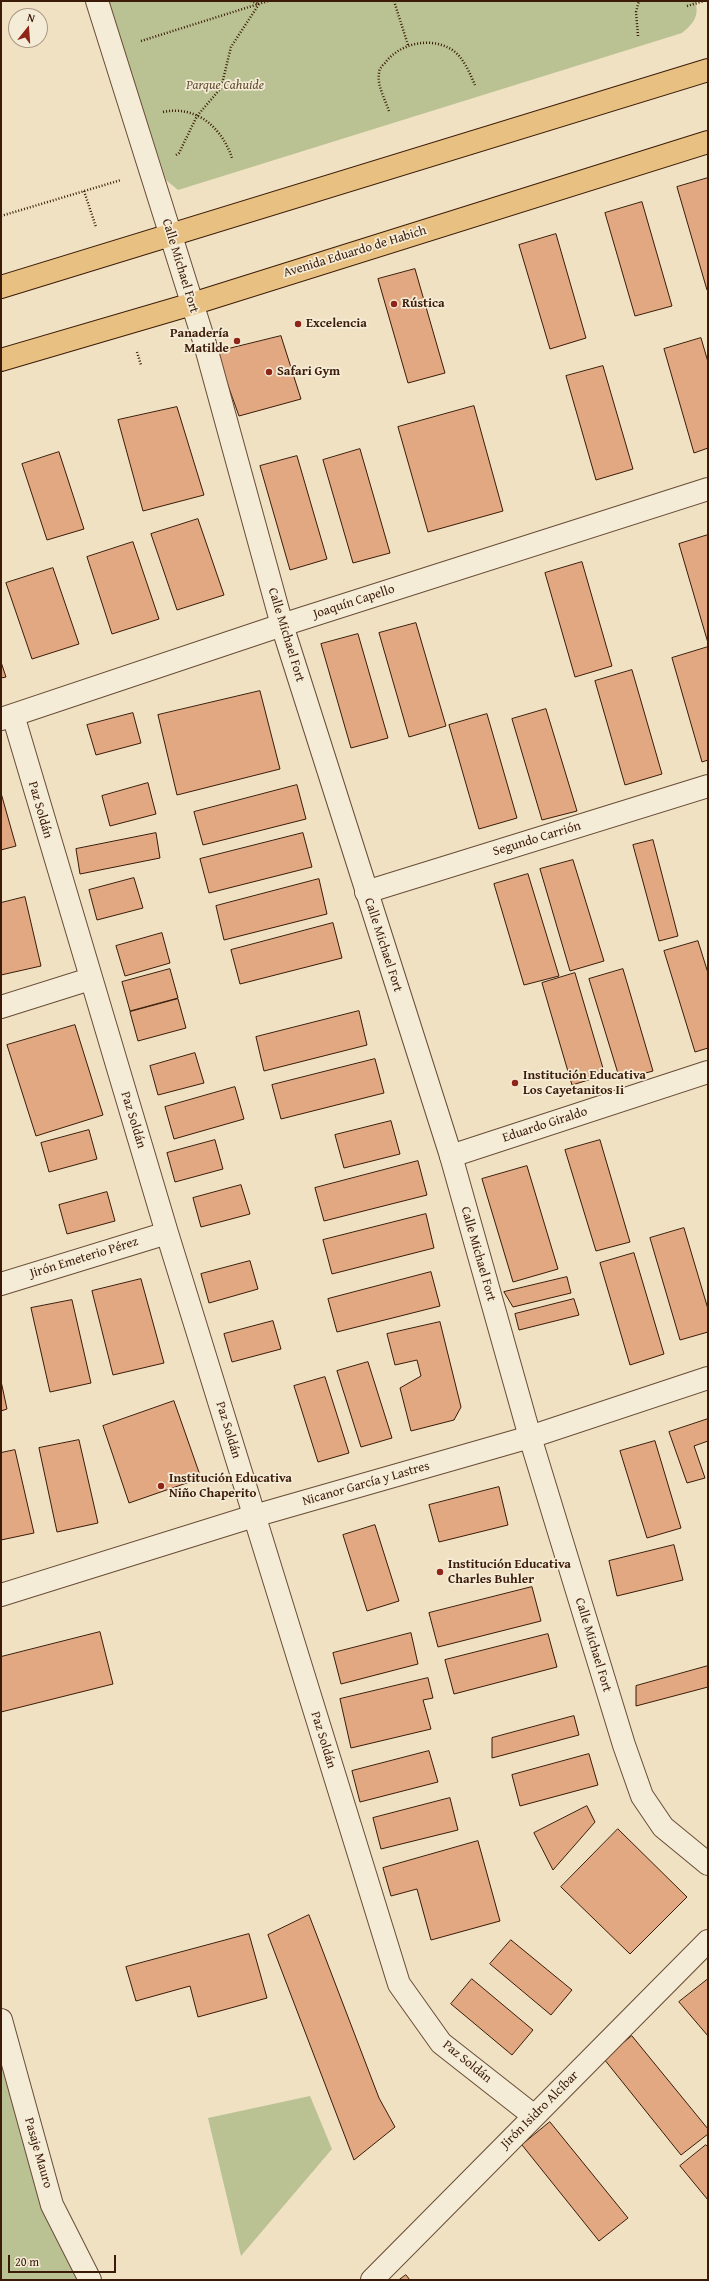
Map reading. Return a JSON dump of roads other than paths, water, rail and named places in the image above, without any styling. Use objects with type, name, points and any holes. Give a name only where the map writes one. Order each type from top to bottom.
[{"type":"main road","points":[[1,288],[708,70]]},
{"type":"main road","name":"Avenida Eduardo de Habich","points":[[1,360],[192,304],[708,142]]},
{"type":"street","name":"Calle Michael Fort","points":[[97,1],[205,344],[282,625],[451,1156],[530,1437],[624,1744],[642,1796],[662,1827],[708,1864]]},
{"type":"street","name":"Joaquín Capello","points":[[7,717],[282,625],[708,488]]},
{"type":"street","name":"Paz Soldán","points":[[7,717],[90,979],[399,1984],[441,2042],[534,2116]]},
{"type":"street","name":"Segundo Carrión","points":[[366,892],[708,786]]},
{"type":"street","points":[[1,1007],[90,979]]},
{"type":"street","name":"Eduardo Giraldo","points":[[451,1156],[708,1072]]},
{"type":"street","name":"Jirón Emeterio Pérez","points":[[1,1284],[167,1233]]},
{"type":"street","name":"Nicanor García y Lastres","points":[[1,1595],[254,1516],[530,1437],[708,1378]]},
{"type":"street","name":"Jirón Isidro Alcíbar","points":[[372,2280],[708,1941]]},
{"type":"street","name":"Pasaje Mauro","points":[[1,2020],[52,2205],[90,2280]]},
{"type":"place","name":"Rústica","points":[[394,304]]},
{"type":"place","name":"Excelencia","points":[[298,324]]},
{"type":"place","name":"Panadería Matilde","points":[[237,341]]},
{"type":"place","name":"Safari Gym","points":[[269,372]]},
{"type":"place","name":"Institución Educativa Los Cayetanitos Ii","points":[[515,1083]]},
{"type":"place","name":"Institución Educativa Niño Chaperito","points":[[161,1486]]},
{"type":"place","name":"Institución Educativa Charles Buhler","points":[[440,1572]]},
{"type":"park label","name":"Parque Cahuide","points":[[225,86]]}]
